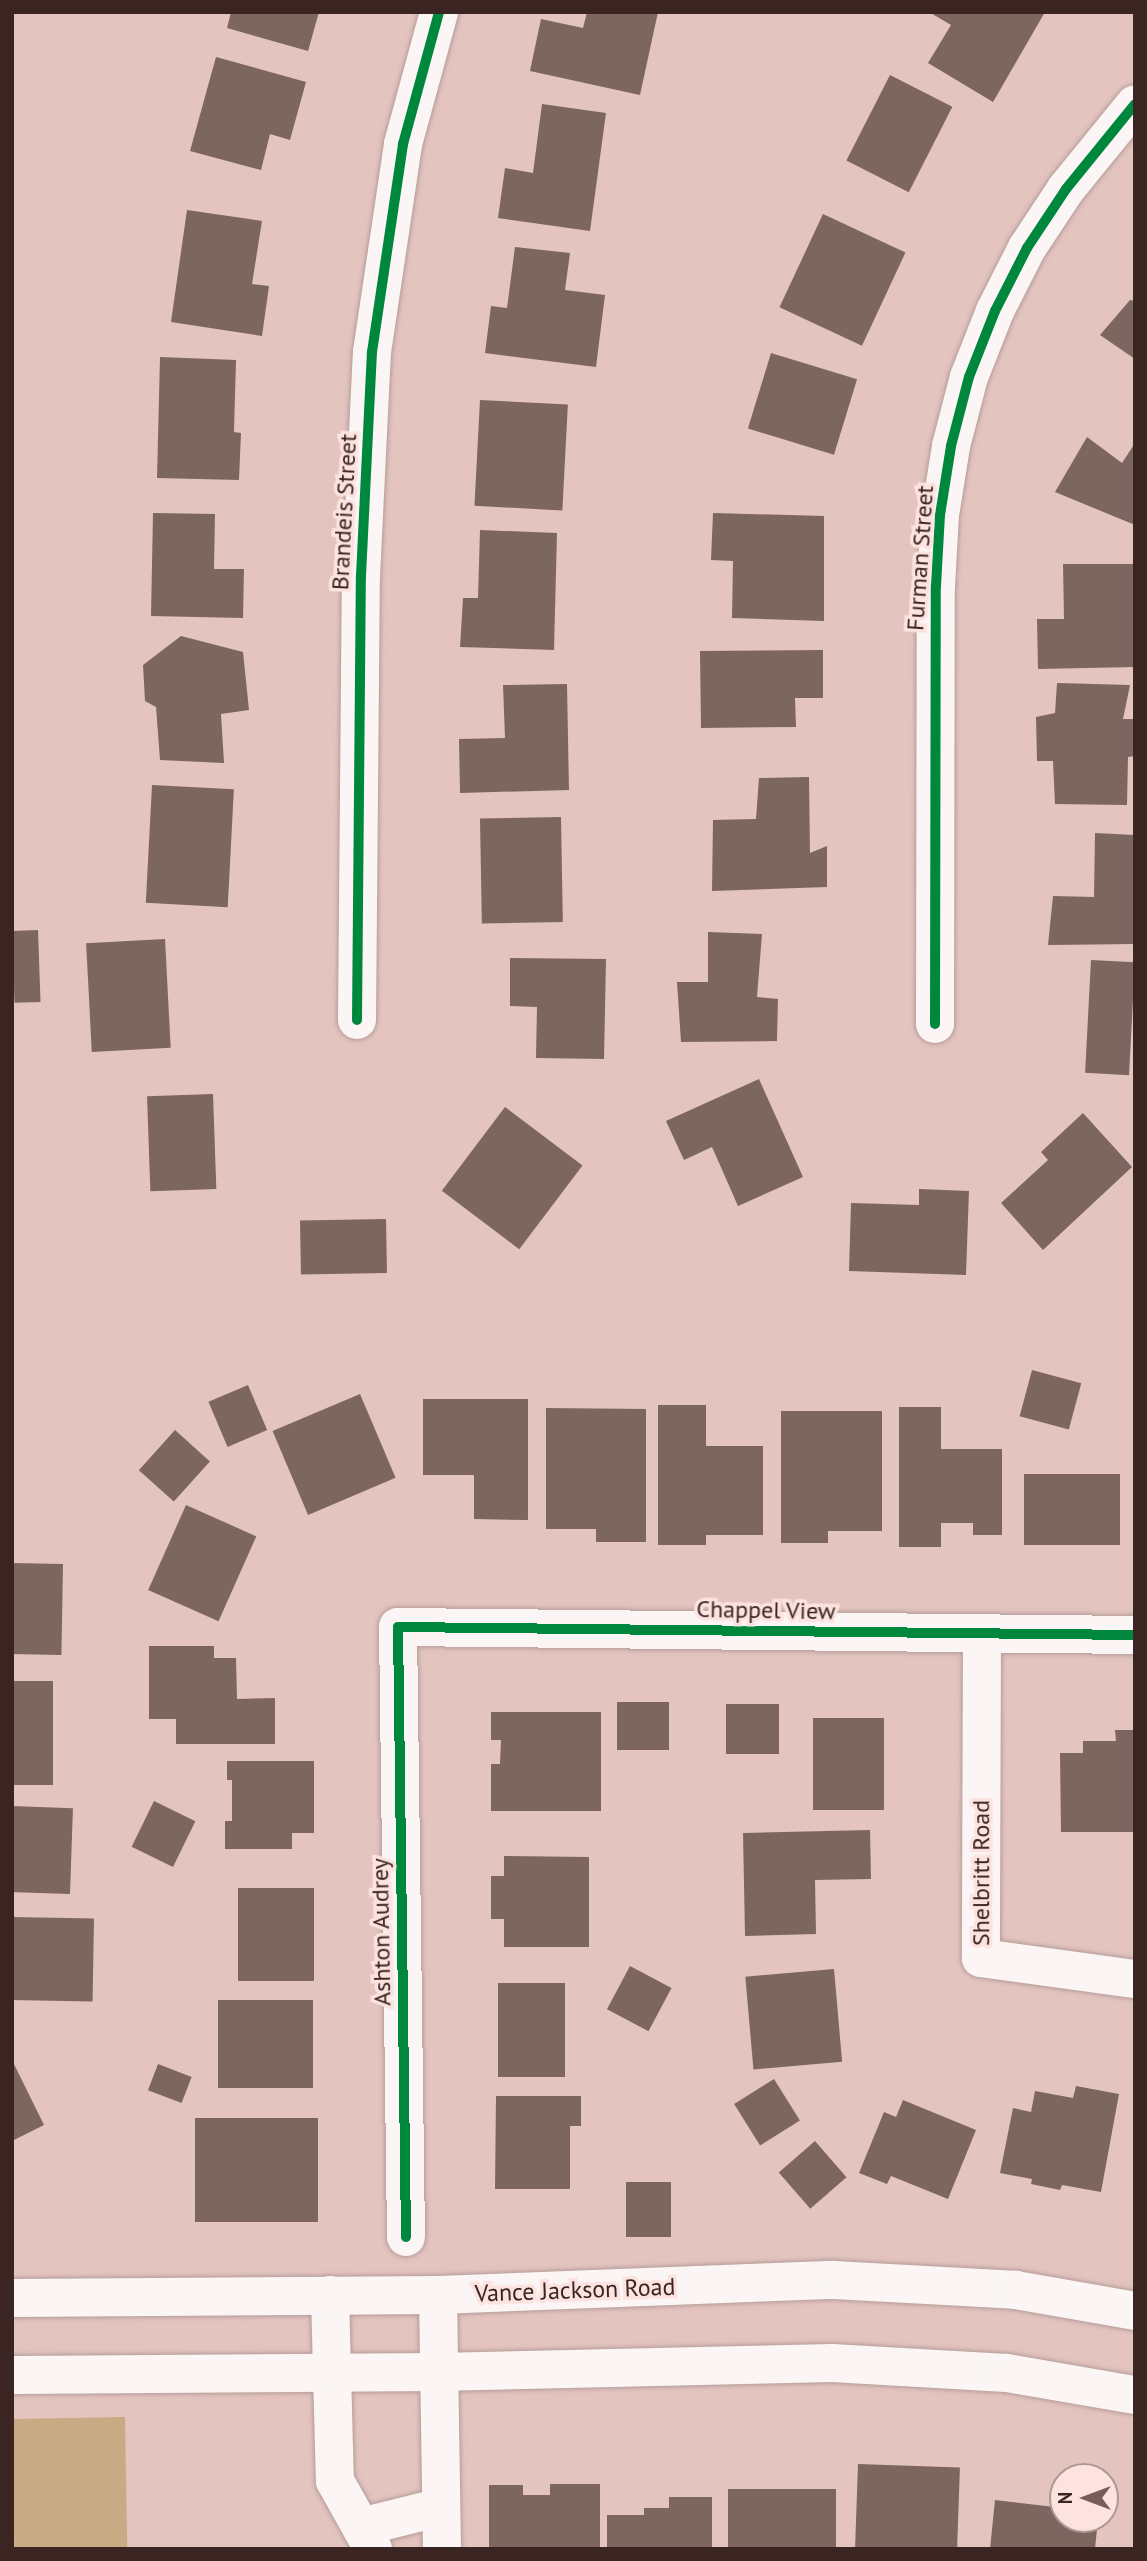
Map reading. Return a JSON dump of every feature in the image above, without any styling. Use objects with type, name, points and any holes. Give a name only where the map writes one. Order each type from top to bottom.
[{"type":"street","name":"Brandeis Street","points":[[357,1020],[361,576],[372,352],[403,144],[439,12]]},
{"type":"street","name":"Furman Street","points":[[935,1024],[936,586],[940,515],[951,446],[969,377],[995,311],[1027,248],[1066,189],[1135,104]]},
{"type":"street","name":"Chappel View","points":[[398,1627],[1135,1635]]},
{"type":"street","name":"Ashton Audrey","points":[[398,1627],[406,2237]]},
{"type":"street","name":"Shelbritt Road","points":[[982,1633],[981,1958],[1135,1979]]},
{"type":"street","name":"Vance Jackson Road","points":[[12,2298],[438,2295],[834,2280],[1016,2290],[1135,2311]]},
{"type":"street","points":[[330,2295],[335,2481],[367,2538],[441,2507]]},
{"type":"street","points":[[438,2295],[442,2549]]},
{"type":"street","points":[[12,2375],[438,2372],[832,2363],[1007,2372],[1135,2395]]},
{"type":"shaded area","points":[[125,2417],[127,2549],[14,2549],[12,2419]]},
{"type":"building","points":[[231,12],[319,12],[308,51],[227,28]]},
{"type":"building","points":[[587,12],[658,12],[640,95],[530,71],[541,19],[583,28]]},
{"type":"building","points":[[929,12],[1045,12],[993,102],[928,63],[951,25]]},
{"type":"building","points":[[216,57],[306,82],[290,140],[270,134],[261,170],[190,151]]},
{"type":"building","points":[[890,75],[952,107],[909,192],[846,161]]},
{"type":"building","points":[[542,104],[606,113],[590,231],[498,218],[505,168],[533,173]]},
{"type":"building","points":[[187,210],[262,221],[252,284],[269,286],[262,336],[171,322]]},
{"type":"building","points":[[823,214],[905,252],[862,346],[779,307]]},
{"type":"building","points":[[515,247],[570,253],[565,290],[605,295],[596,367],[485,353],[491,306],[507,308]]},
{"type":"building","points":[[1130,300],[1135,301],[1135,359],[1100,335]]},
{"type":"building","points":[[771,353],[857,379],[834,455],[748,429]]},
{"type":"building","points":[[160,357],[236,360],[234,432],[241,433],[239,480],[157,478]]},
{"type":"building","points":[[480,400],[568,405],[562,510],[474,506]]},
{"type":"building","points":[[1087,437],[1122,463],[1135,443],[1135,525],[1055,492]]},
{"type":"building","points":[[153,513],[215,514],[214,569],[244,569],[243,618],[151,616]]},
{"type":"building","points":[[713,513],[824,516],[824,621],[732,618],[733,561],[711,560]]},
{"type":"building","points":[[480,530],[557,533],[554,650],[460,647],[463,598],[478,598]]},
{"type":"building","points":[[1063,564],[1133,564],[1135,667],[1038,669],[1037,619],[1064,619]]},
{"type":"building","points":[[181,636],[243,652],[249,710],[221,714],[224,763],[160,760],[156,707],[145,701],[143,665]]},
{"type":"building","points":[[823,650],[823,698],[795,698],[796,727],[701,728],[700,651]]},
{"type":"building","points":[[1057,683],[1130,685],[1123,719],[1135,719],[1135,756],[1128,757],[1127,805],[1055,804],[1053,761],[1037,761],[1036,717],[1055,713]]},
{"type":"building","points":[[567,684],[569,790],[460,793],[459,739],[505,738],[503,685]]},
{"type":"building","points":[[809,777],[810,853],[827,846],[827,887],[712,891],[713,820],[756,819],[759,778]]},
{"type":"building","points":[[152,785],[234,789],[228,907],[146,903]]},
{"type":"building","points":[[561,817],[563,922],[482,923],[480,818]]},
{"type":"building","points":[[1095,833],[1135,835],[1135,944],[1048,945],[1053,896],[1094,897]]},
{"type":"building","points":[[38,930],[41,1002],[15,1003],[12,931]]},
{"type":"building","points":[[708,932],[762,934],[757,997],[778,999],[777,1041],[681,1042],[677,982],[708,982]]},
{"type":"building","points":[[165,939],[171,1048],[92,1052],[86,943]]},
{"type":"building","points":[[510,958],[606,959],[604,1059],[536,1058],[537,1007],[510,1006]]},
{"type":"building","points":[[1091,960],[1135,962],[1129,1075],[1085,1073]]},
{"type":"building","points":[[759,1079],[803,1177],[738,1206],[712,1147],[684,1160],[666,1121]]},
{"type":"building","points":[[213,1094],[216,1189],[150,1191],[147,1096]]},
{"type":"building","points":[[505,1107],[582,1165],[519,1249],[442,1191]]},
{"type":"building","points":[[1083,1113],[1132,1167],[1043,1250],[1001,1203],[1048,1160],[1041,1152]]},
{"type":"building","points":[[919,1189],[969,1191],[966,1275],[849,1271],[851,1203],[919,1205]]},
{"type":"building","points":[[386,1219],[387,1273],[301,1274],[300,1221]]},
{"type":"building","points":[[1032,1370],[1081,1383],[1069,1430],[1020,1416]]},
{"type":"building","points":[[248,1385],[267,1430],[228,1447],[208,1402]]},
{"type":"building","points":[[360,1394],[396,1478],[308,1515],[273,1431]]},
{"type":"building","points":[[423,1399],[528,1399],[528,1520],[474,1519],[474,1475],[423,1475]]},
{"type":"building","points":[[658,1405],[706,1405],[706,1446],[763,1446],[763,1535],[706,1535],[706,1545],[658,1545]]},
{"type":"building","points":[[899,1407],[941,1407],[941,1449],[1002,1449],[1002,1535],[973,1535],[973,1523],[941,1523],[941,1547],[899,1547]]},
{"type":"building","points":[[546,1408],[646,1409],[646,1542],[596,1542],[596,1529],[546,1529]]},
{"type":"building","points":[[781,1411],[882,1411],[882,1531],[828,1531],[828,1543],[781,1543]]},
{"type":"building","points":[[175,1430],[210,1461],[174,1502],[139,1470]]},
{"type":"building","points":[[1024,1474],[1120,1474],[1120,1545],[1024,1545]]},
{"type":"building","points":[[186,1505],[256,1536],[219,1621],[148,1590]]},
{"type":"building","points":[[12,1563],[63,1564],[61,1655],[12,1654]]},
{"type":"building","points":[[149,1646],[214,1646],[214,1658],[236,1658],[237,1699],[275,1698],[275,1744],[176,1744],[176,1719],[149,1719]]},
{"type":"building","points":[[12,1681],[53,1681],[53,1785],[12,1785]]},
{"type":"building","points":[[617,1702],[669,1702],[669,1750],[617,1750]]},
{"type":"building","points":[[726,1704],[779,1704],[779,1754],[726,1754]]},
{"type":"building","points":[[491,1712],[601,1712],[601,1811],[491,1811],[491,1764],[500,1764],[501,1740],[491,1740]]},
{"type":"building","points":[[813,1718],[884,1718],[884,1810],[813,1810]]},
{"type":"building","points":[[1115,1730],[1135,1730],[1135,1832],[1061,1832],[1060,1753],[1083,1753],[1083,1741],[1116,1741]]},
{"type":"building","points":[[227,1761],[314,1761],[314,1833],[292,1833],[292,1849],[225,1849],[225,1821],[232,1821],[232,1780],[227,1780]]},
{"type":"building","points":[[154,1801],[195,1821],[173,1867],[132,1847]]},
{"type":"building","points":[[12,1806],[73,1808],[70,1894],[12,1892]]},
{"type":"building","points":[[870,1830],[871,1879],[815,1880],[816,1934],[745,1936],[743,1833]]},
{"type":"building","points":[[504,1856],[589,1857],[589,1947],[504,1947],[504,1919],[491,1919],[491,1876],[504,1876]]},
{"type":"building","points":[[238,1888],[314,1888],[314,1981],[238,1981]]},
{"type":"building","points":[[12,1917],[94,1918],[93,2001],[12,2000]]},
{"type":"building","points":[[630,1966],[671,1988],[648,2031],[607,2009]]},
{"type":"building","points":[[834,1969],[842,2062],[753,2069],[745,1977]]},
{"type":"building","points":[[498,1983],[565,1983],[565,2077],[498,2077]]},
{"type":"building","points":[[218,2000],[313,2000],[313,2088],[218,2088]]},
{"type":"building","points":[[12,2060],[44,2125],[12,2141]]},
{"type":"building","points":[[158,2064],[192,2077],[182,2103],[148,2090]]},
{"type":"building","points":[[774,2079],[800,2121],[760,2145],[734,2104]]},
{"type":"building","points":[[1076,2086],[1119,2094],[1101,2192],[1062,2185],[1060,2190],[1031,2184],[1032,2179],[1000,2173],[1013,2108],[1031,2112],[1035,2091],[1073,2098]]},
{"type":"building","points":[[496,2096],[581,2096],[581,2126],[570,2126],[570,2189],[495,2189]]},
{"type":"building","points":[[903,2100],[976,2130],[948,2199],[891,2176],[887,2184],[859,2173],[884,2112],[896,2117]]},
{"type":"building","points":[[195,2118],[318,2118],[318,2222],[195,2222]]},
{"type":"building","points":[[815,2141],[846,2177],[810,2209],[779,2172]]},
{"type":"building","points":[[626,2182],[671,2182],[671,2237],[626,2237]]},
{"type":"building","points":[[858,2464],[960,2468],[957,2549],[855,2549]]},
{"type":"building","points":[[550,2484],[600,2484],[600,2549],[489,2549],[489,2485],[523,2485],[523,2495],[550,2495]]},
{"type":"building","points":[[728,2489],[836,2489],[836,2549],[728,2549]]},
{"type":"building","points":[[669,2497],[712,2497],[712,2549],[607,2549],[607,2515],[644,2515],[644,2508],[669,2508]]},
{"type":"building","points":[[995,2500],[1049,2506],[1049,2533],[1097,2533],[1095,2549],[990,2549]]},
{"type":"cycle path","points":[[357,1020],[361,576],[372,352],[403,144],[439,12]]},
{"type":"cycle path","points":[[935,1024],[936,586],[940,515],[951,446],[969,377],[995,311],[1027,248],[1066,189],[1135,104]]},
{"type":"cycle path","points":[[406,2237],[398,1627],[1135,1635]]}]
